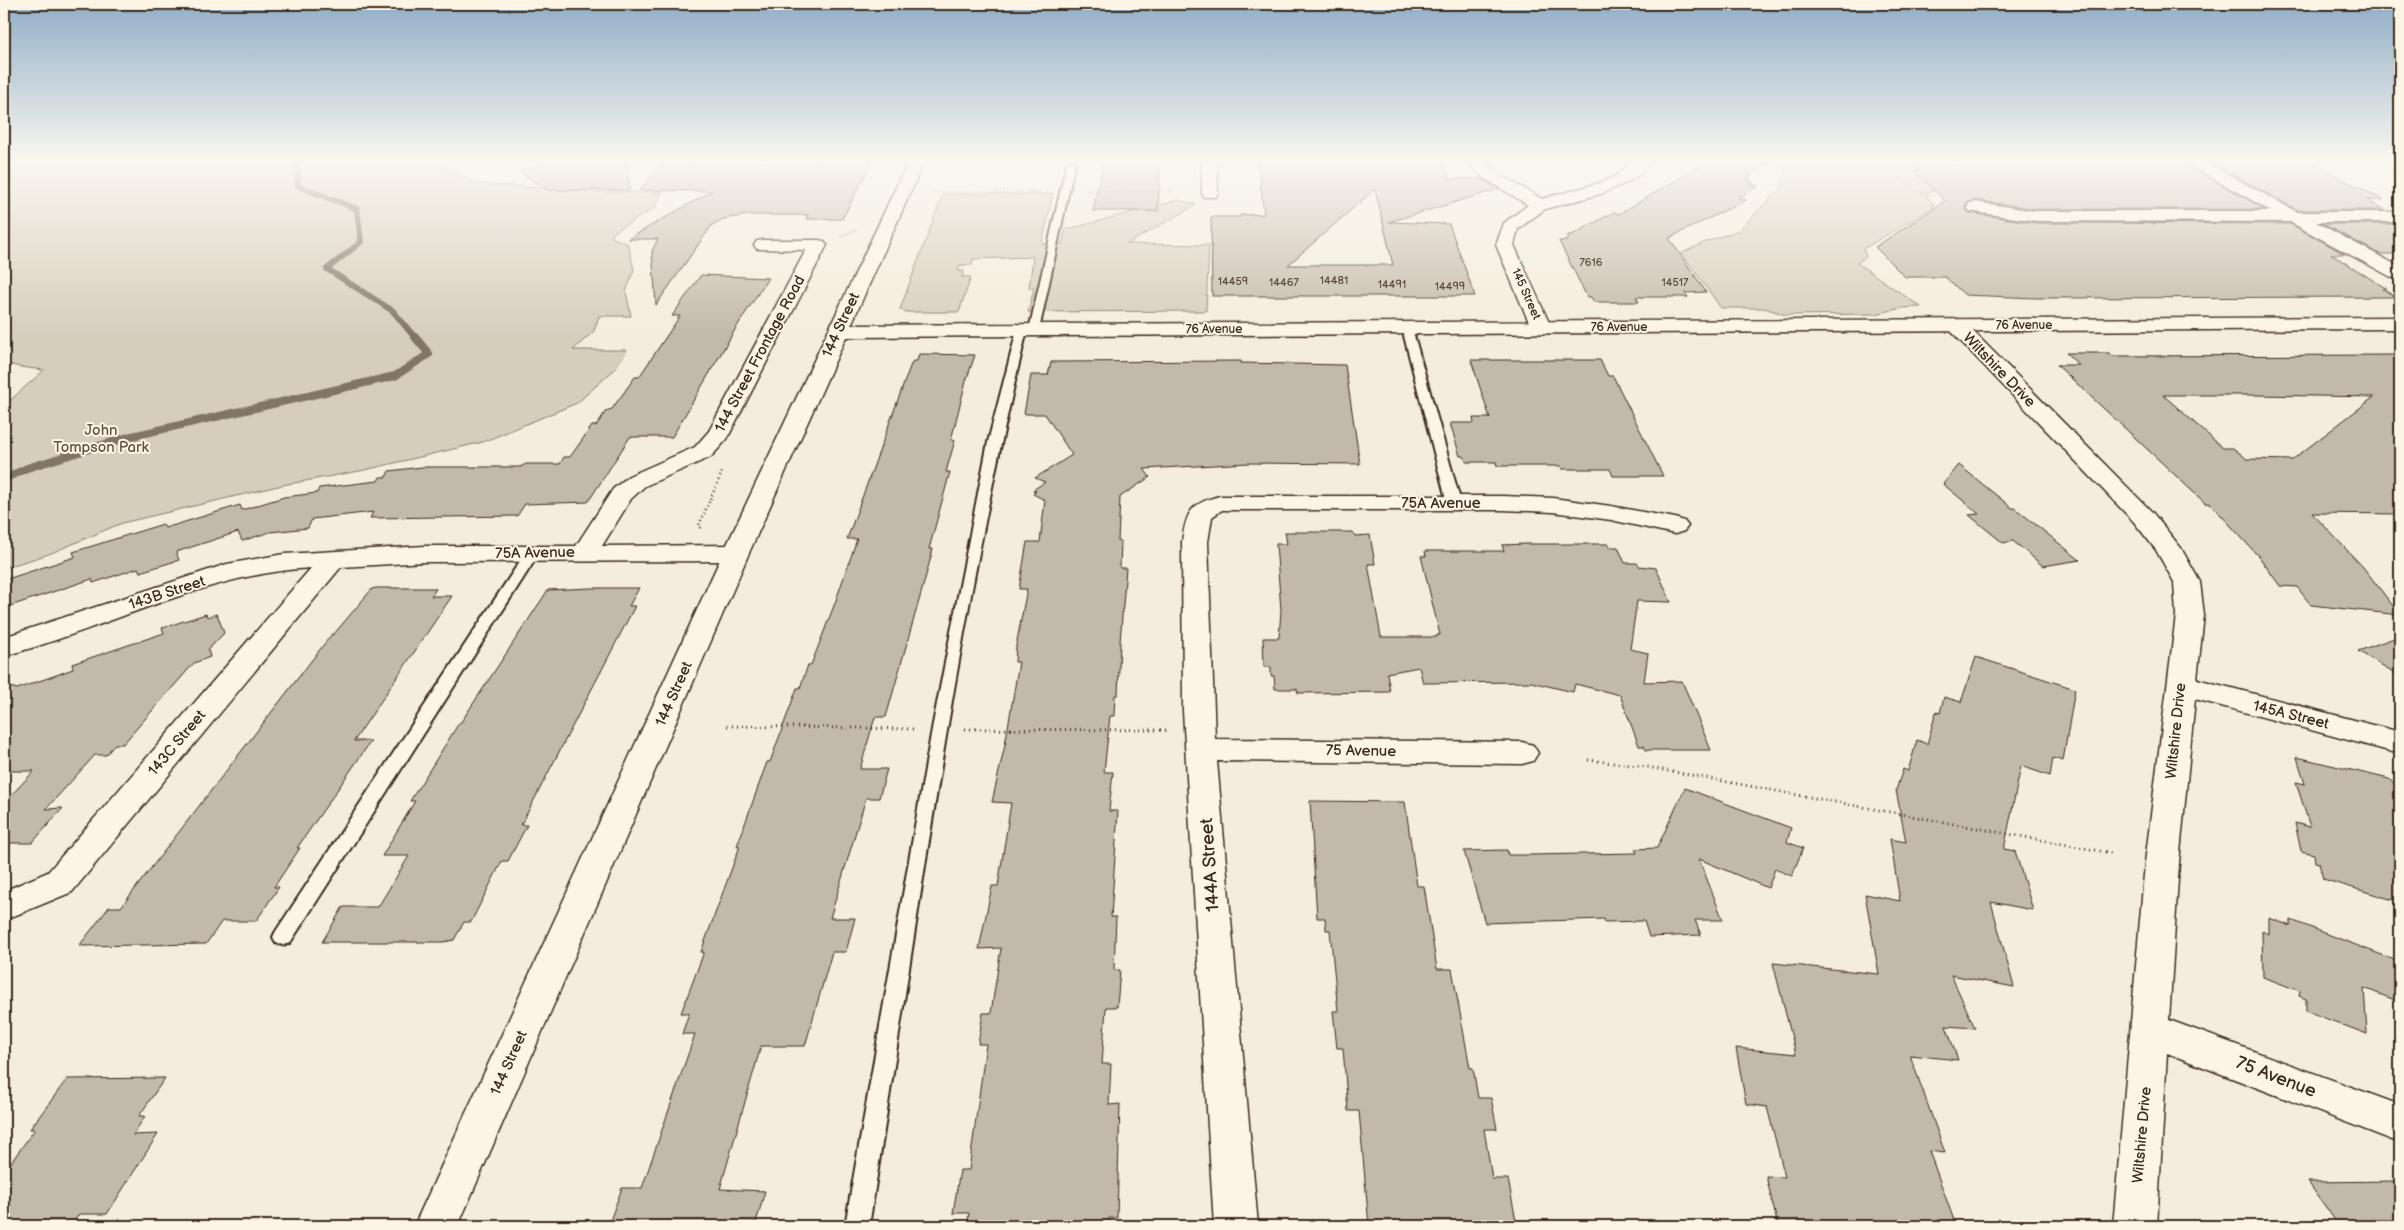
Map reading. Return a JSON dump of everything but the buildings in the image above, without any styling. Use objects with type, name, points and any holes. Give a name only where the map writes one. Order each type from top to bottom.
[{"type":"street","name":"144 Street","points":[[436,1226],[736,553],[890,219]]},
{"type":"street","name":"145 Street","points":[[1520,219],[1510,227],[1505,245],[1541,327]]},
{"type":"street","points":[[2296,219],[2400,274]]},
{"type":"street","points":[[763,245],[826,241]]},
{"type":"street","name":"144 Street Frontage Road","points":[[584,552],[622,494],[637,481],[703,452],[719,434],[826,241]]},
{"type":"street","name":"76 Avenue","points":[[839,331],[2400,323]]},
{"type":"street","name":"Wiltshire Drive","points":[[1956,326],[2143,517],[2168,548],[2187,582],[2190,609],[2162,863],[2135,1226]]},
{"type":"street","name":"75A Avenue","points":[[1206,507],[1220,503],[1553,505],[1611,513],[1675,526]]},
{"type":"street","name":"144A Street","points":[[1206,507],[1199,514],[1195,542],[1201,750],[1236,1226]]},
{"type":"street","name":"75A Avenue","points":[[334,558],[533,552],[736,553]]},
{"type":"street","name":"143B Street","points":[[4,647],[236,570],[284,562],[334,558]]},
{"type":"street","name":"143C Street","points":[[4,906],[60,882],[334,558]]},
{"type":"street","name":"145A Street","points":[[2181,685],[2400,743]]},
{"type":"street","name":"75 Avenue","points":[[1201,750],[1522,753]]},
{"type":"street","name":"75 Avenue","points":[[2151,1030],[2400,1124]]},
{"type":"lane","points":[[857,1226],[940,729],[994,442],[1028,330],[1056,219]]},
{"type":"lane","points":[[1407,328],[1454,503]]},
{"type":"lane","points":[[282,937],[533,552]]},
{"type":"path","points":[[826,241],[859,229]]},
{"type":"path","points":[[727,726],[923,728]]},
{"type":"path","points":[[961,729],[1169,730]]},
{"type":"path","points":[[1588,760],[1647,767],[2111,853]]},
{"type":"green space","name":"John Tompson Park","points":[[4,219],[635,219],[615,231],[611,237],[628,244],[634,270],[626,292],[631,316],[599,316],[594,331],[573,350],[627,350],[615,369],[577,403],[483,442],[365,470],[283,485],[122,523],[49,554],[4,568],[4,406],[44,370],[4,363]]},
{"type":"green space","points":[[934,219],[1047,219],[1042,244],[1062,244],[1065,230],[1105,219],[1171,219],[1127,244],[1209,245],[1206,311],[1028,312],[1034,288],[1029,288],[1033,257],[973,259],[972,265],[960,265],[958,271],[964,271],[962,277],[971,277],[959,312],[906,312],[900,309]]},
{"type":"green space","points":[[1750,219],[1913,219],[1863,249],[1866,257],[1857,263],[1921,307],[1902,308],[1875,314],[1786,315],[1764,308],[1721,308],[1682,253],[1739,230]]},
{"type":"waterway","points":[[358,219],[361,242],[327,269],[393,311],[416,339]]},
{"type":"waterway","points":[[4,479],[27,468],[128,437],[395,376],[429,354],[415,337]]}]
